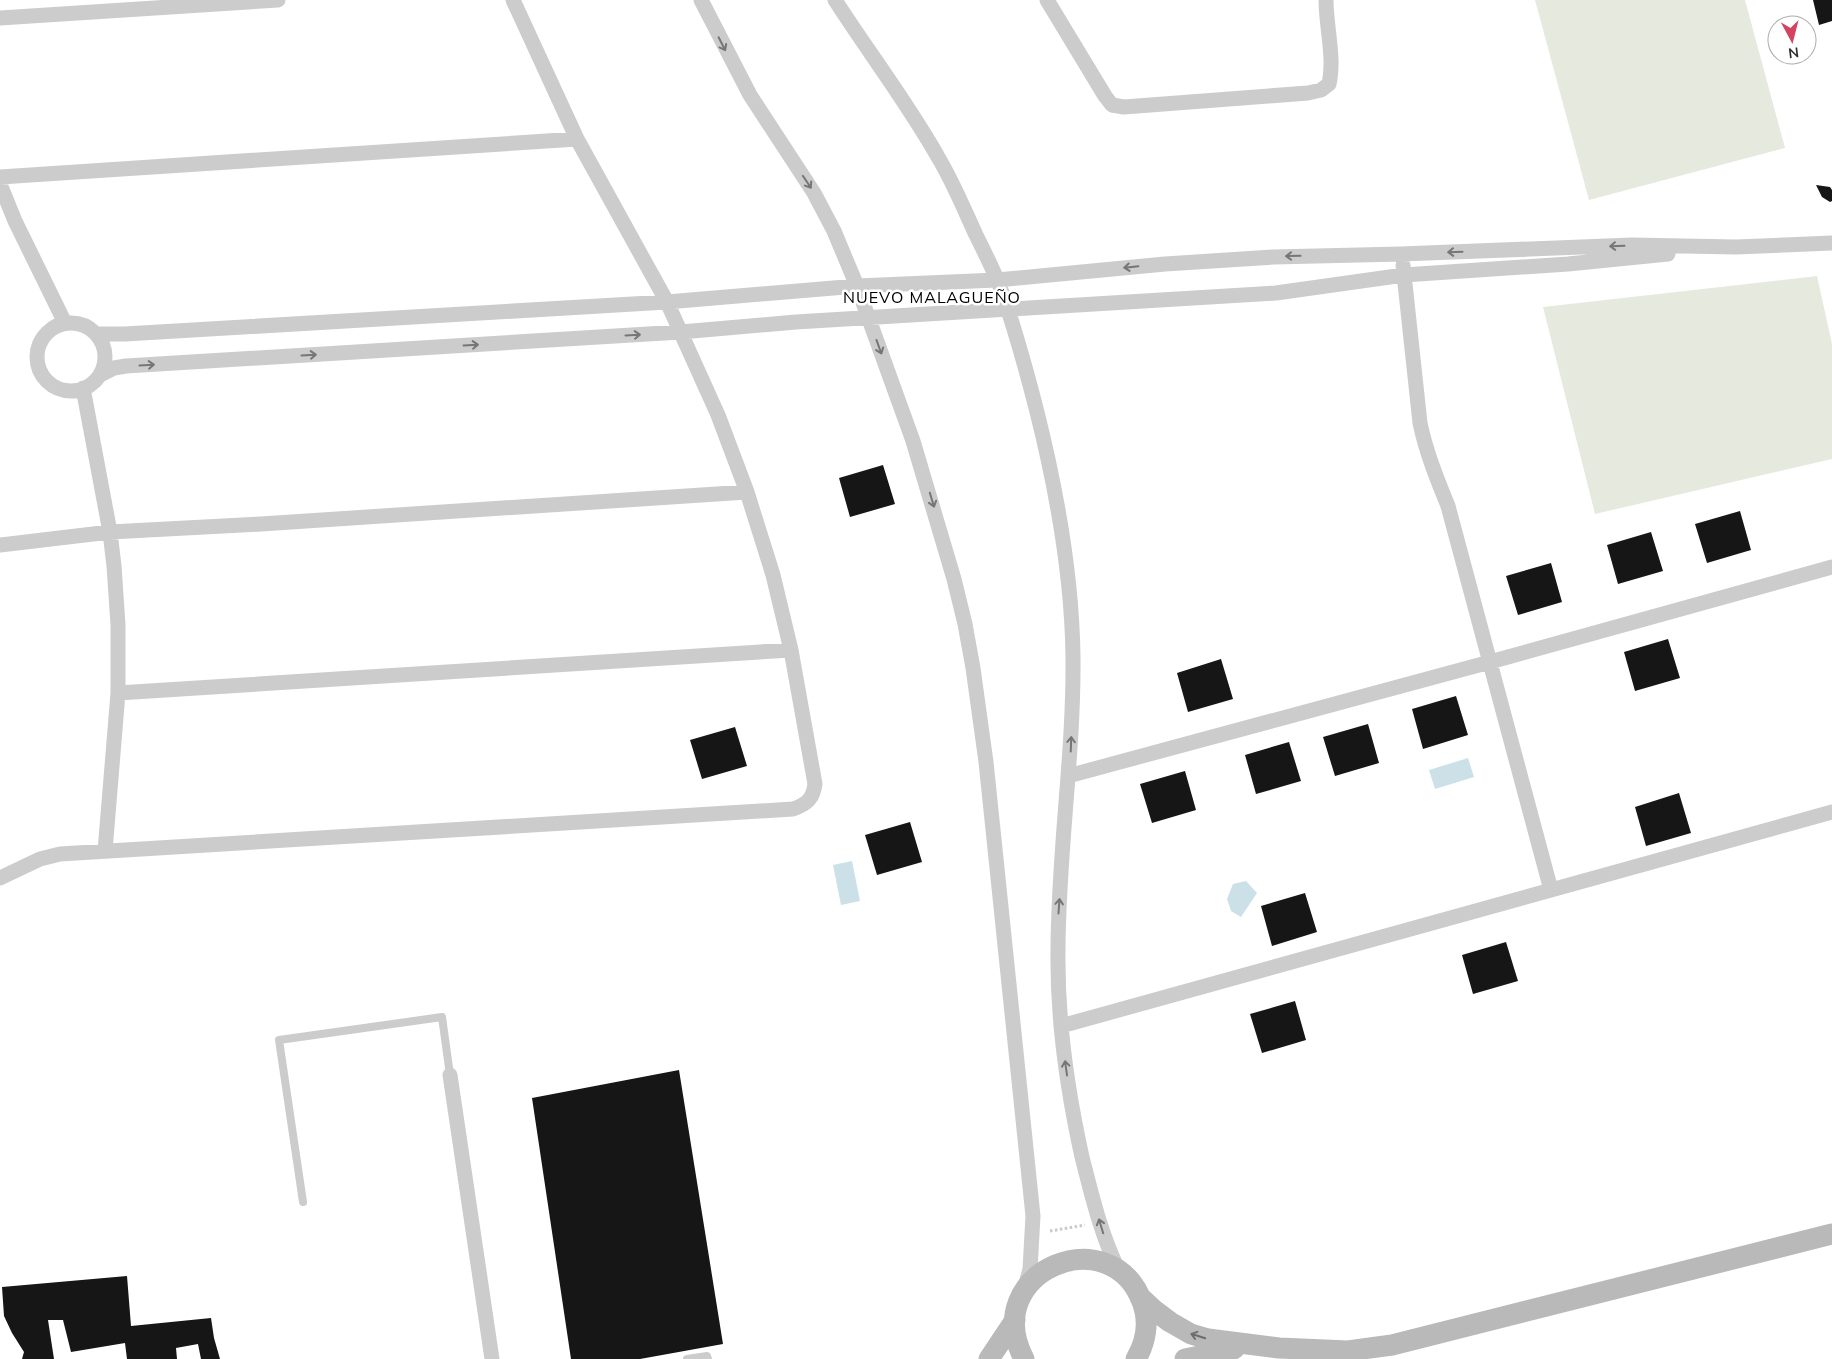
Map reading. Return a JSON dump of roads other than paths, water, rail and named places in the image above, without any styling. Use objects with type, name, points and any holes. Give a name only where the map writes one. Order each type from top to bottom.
[{"type":"main road","points":[[1140,1298],[1154,1310],[1191,1334],[1208,1339],[1263,1346],[1348,1351],[1392,1345],[1832,1234]]},
{"type":"main road","points":[[1024,1359],[1016,1340],[1015,1320],[1024,1290],[1038,1274],[1068,1260],[1078,1259],[1100,1262],[1119,1271],[1131,1283],[1140,1298],[1145,1314],[1146,1331],[1144,1342],[1136,1359]]},
{"type":"main road","points":[[989,1359],[1015,1320]]},
{"type":"main road","points":[[1185,1359],[1233,1349],[1263,1346]]},
{"type":"street","points":[[0,18],[278,0]]},
{"type":"street","points":[[0,878],[40,858],[60,854],[793,809],[805,805],[813,796],[815,784],[791,650],[772,575],[747,492],[718,415],[667,302],[577,140],[513,0]]},
{"type":"street","points":[[701,0],[750,95],[814,193],[834,231],[858,286],[913,441],[934,507],[965,624],[986,762],[1033,1216],[1030,1269],[1024,1290]]},
{"type":"street","points":[[835,0],[913,115],[940,159],[997,280],[1008,309],[1050,462],[1070,597],[1073,656],[1070,753],[1058,923],[1058,999],[1074,1123],[1104,1237],[1119,1271]]},
{"type":"street","points":[[1047,0],[1105,96],[1112,105],[1124,107],[1308,93],[1321,90],[1329,84],[1331,73],[1326,0]]},
{"type":"street","points":[[0,177],[577,140]]},
{"type":"street","points":[[0,184],[15,221],[65,323]]},
{"type":"street","points":[[96,334],[125,334],[667,302],[858,286],[997,280],[1264,257],[1632,245],[1736,247],[1832,244]]},
{"type":"street","points":[[100,375],[104,365],[105,354],[102,343],[96,334],[87,327],[76,323],[65,323],[54,328],[39,345],[37,356],[38,368],[43,377],[51,385],[72,391],[83,388],[100,375],[114,368],[126,366],[1276,293],[1404,275],[1568,264],[1736,247]]},
{"type":"street","points":[[1402,254],[1420,423],[1428,458],[1448,506],[1551,890]]},
{"type":"street","points":[[83,388],[110,532],[118,625],[118,693],[104,851]]},
{"type":"street","points":[[0,544],[110,532],[747,492]]},
{"type":"street","points":[[1068,776],[1832,567]]},
{"type":"street","points":[[118,693],[791,650]]},
{"type":"street","points":[[1061,1026],[1832,812]]},
{"type":"street","points":[[450,1075],[492,1359]]},
{"type":"lane","points":[[303,1202],[279,1040],[442,1017],[450,1075]]},
{"type":"lane","points":[[687,1359],[707,1356],[708,1359]]},
{"type":"district","name":"NUEVO MALAGUEÑO","points":[[932,297]]}]
